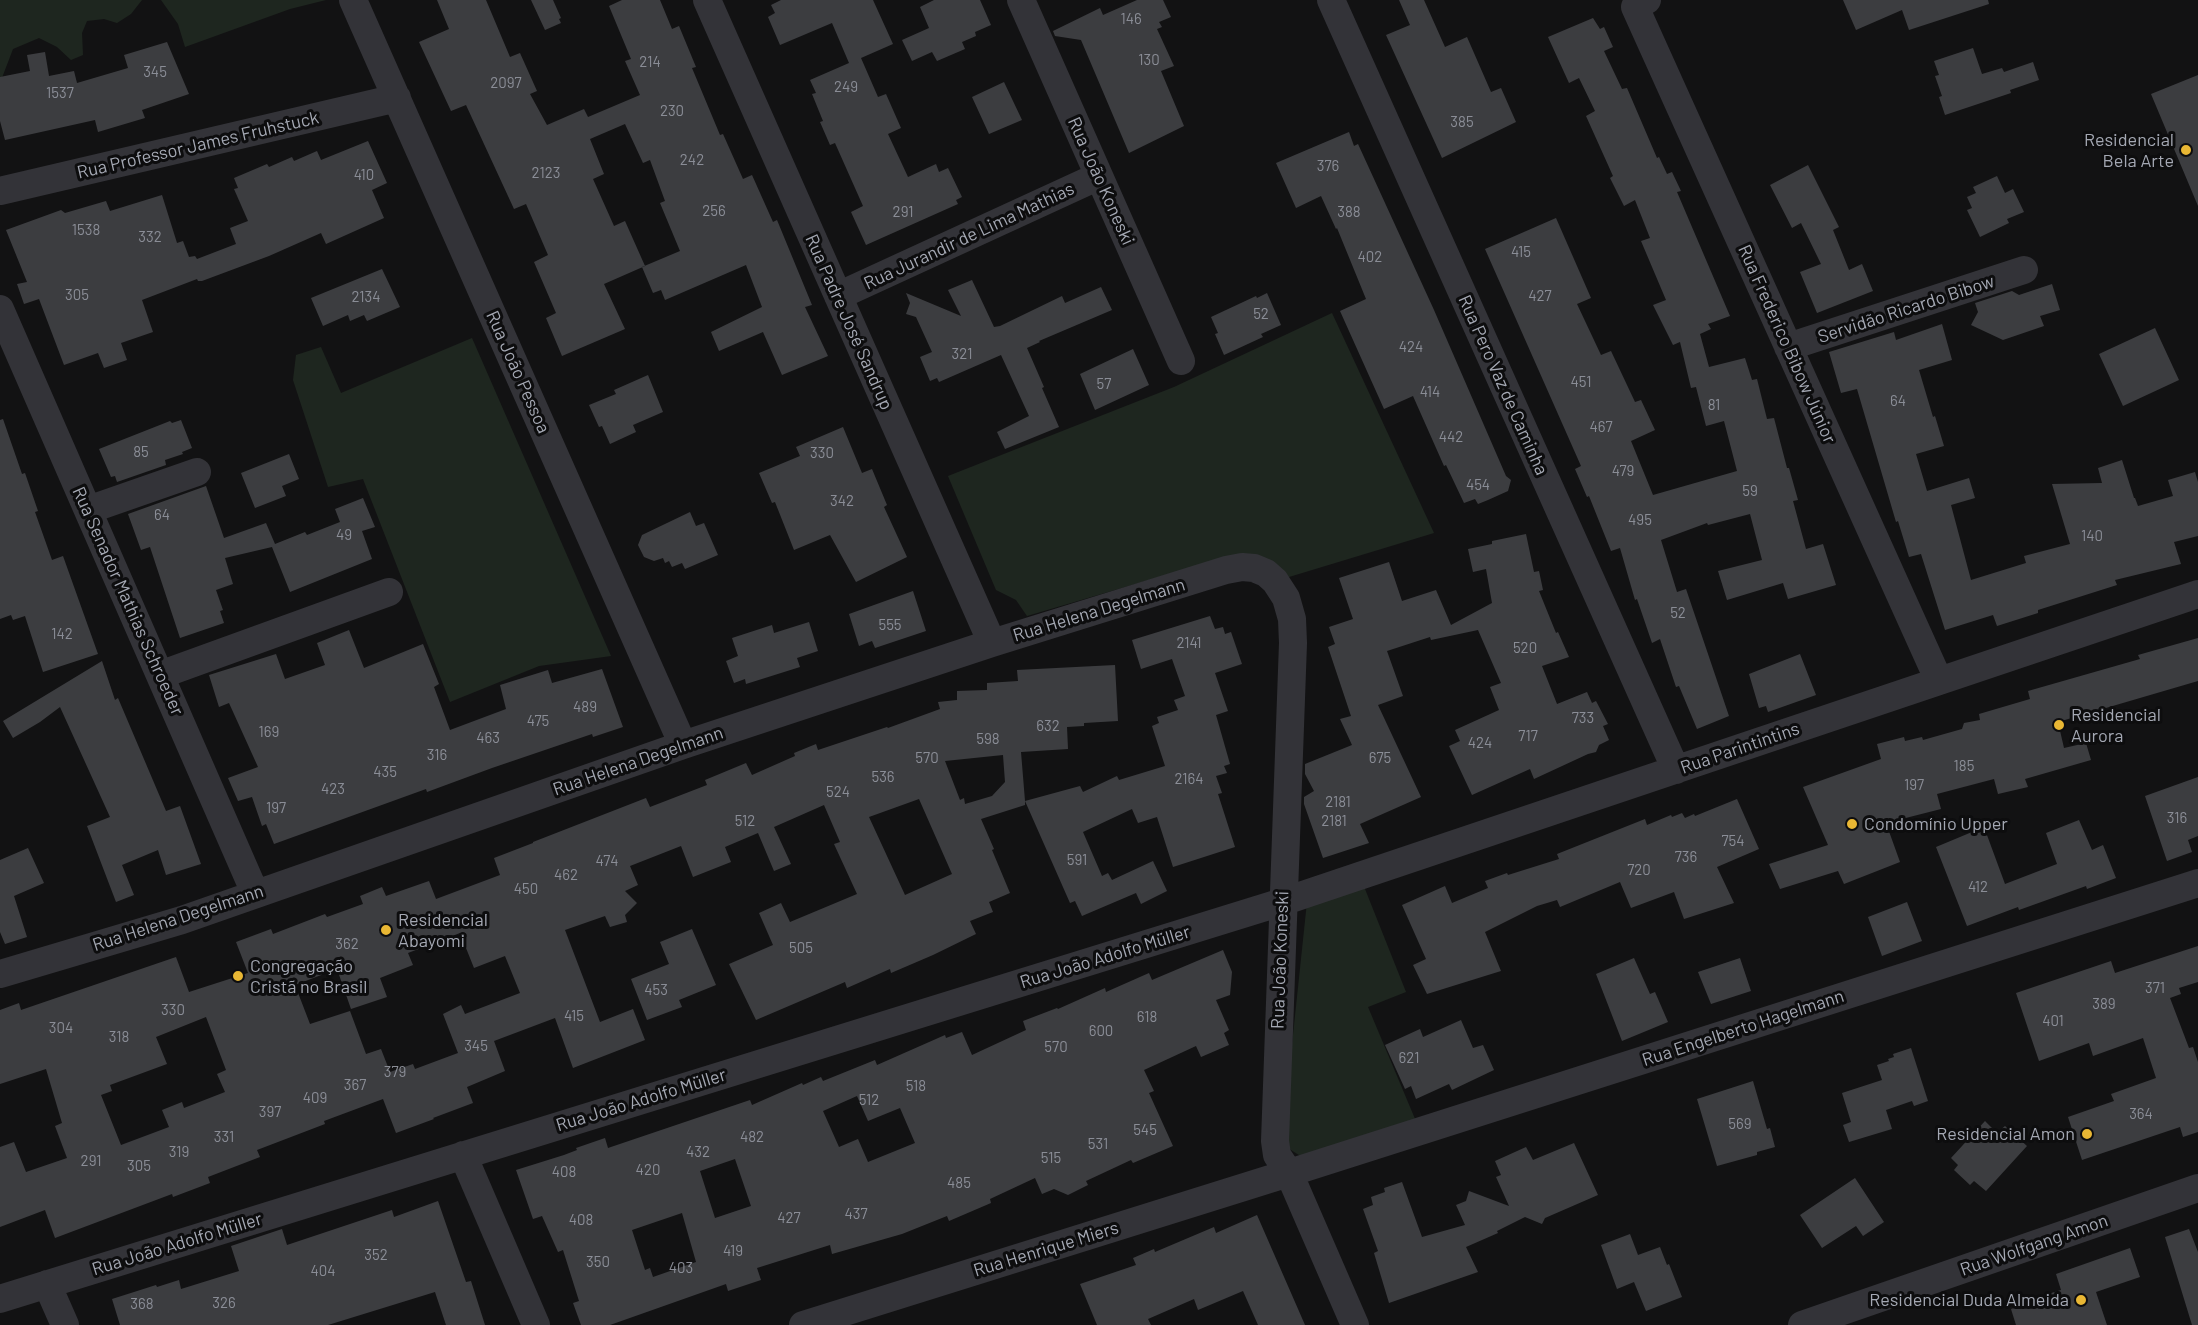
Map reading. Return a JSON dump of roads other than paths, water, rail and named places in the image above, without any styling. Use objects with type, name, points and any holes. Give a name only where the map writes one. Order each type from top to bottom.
[{"type":"street","name":"Rua João Pessoa","points":[[353,0],[683,745]]},
{"type":"street","name":"Rua Padre José Sandrup","points":[[707,0],[992,644]]},
{"type":"street","name":"Rua João Koneski","points":[[1021,0],[1181,361]]},
{"type":"street","name":"Rua Pero Vaz de Caminha","points":[[1331,0],[1676,770]]},
{"type":"street","name":"Rua Frederico Bibow Júnior","points":[[1641,3],[1788,347],[1939,681]]},
{"type":"street","name":"Rua Professor James Fruhstuck","points":[[0,191],[397,98]]},
{"type":"street","name":"Rua Jurandir de Lima Mathias","points":[[838,296],[1099,176]]},
{"type":"street","name":"Servidão Ricardo Bibow","points":[[1788,347],[2024,270]]},
{"type":"street","name":"Rua Senador Mathias Schroeder","points":[[0,309],[255,893]]},
{"type":"street","points":[[88,510],[197,472]]},
{"type":"street","name":"Rua Helena Degelmann","points":[[0,974],[182,920],[683,745],[1226,570],[1242,567],[1254,568],[1266,573],[1275,581]]},
{"type":"street","name":"Rua João Koneski","points":[[1275,581],[1286,598],[1292,619],[1293,643],[1275,1141],[1277,1155],[1288,1173],[1355,1325]]},
{"type":"street","points":[[159,675],[389,591]]},
{"type":"street","name":"Rua Parintintins","points":[[1282,902],[2198,594]]},
{"type":"street","name":"Rua Engelberto Hagelmann","points":[[1288,1173],[2198,883]]},
{"type":"street","name":"Rua João Adolfo Müller","points":[[0,1299],[1282,902]]},
{"type":"street","points":[[463,1155],[536,1325]]},
{"type":"street","name":"Rua Henrique Miers","points":[[803,1325],[1288,1173]]},
{"type":"street","name":"Rua Wolfgang Amon","points":[[1802,1325],[2198,1188]]},
{"type":"street","points":[[47,1284],[65,1325]]},
{"type":"place","name":"Residencial Bela Arte","points":[[2186,150]]},
{"type":"place","name":"Residencial Aurora","points":[[2059,725]]},
{"type":"place","name":"Condomínio Upper","points":[[1852,824]]},
{"type":"place","name":"Residencial Abayomi","points":[[386,930]]},
{"type":"place","name":"Congregação Cristã no Brasil","points":[[238,976]]},
{"type":"place","name":"Residencial Amon","points":[[2087,1134]]},
{"type":"place","name":"Residencial Duda Almeida","points":[[2081,1300]]}]
